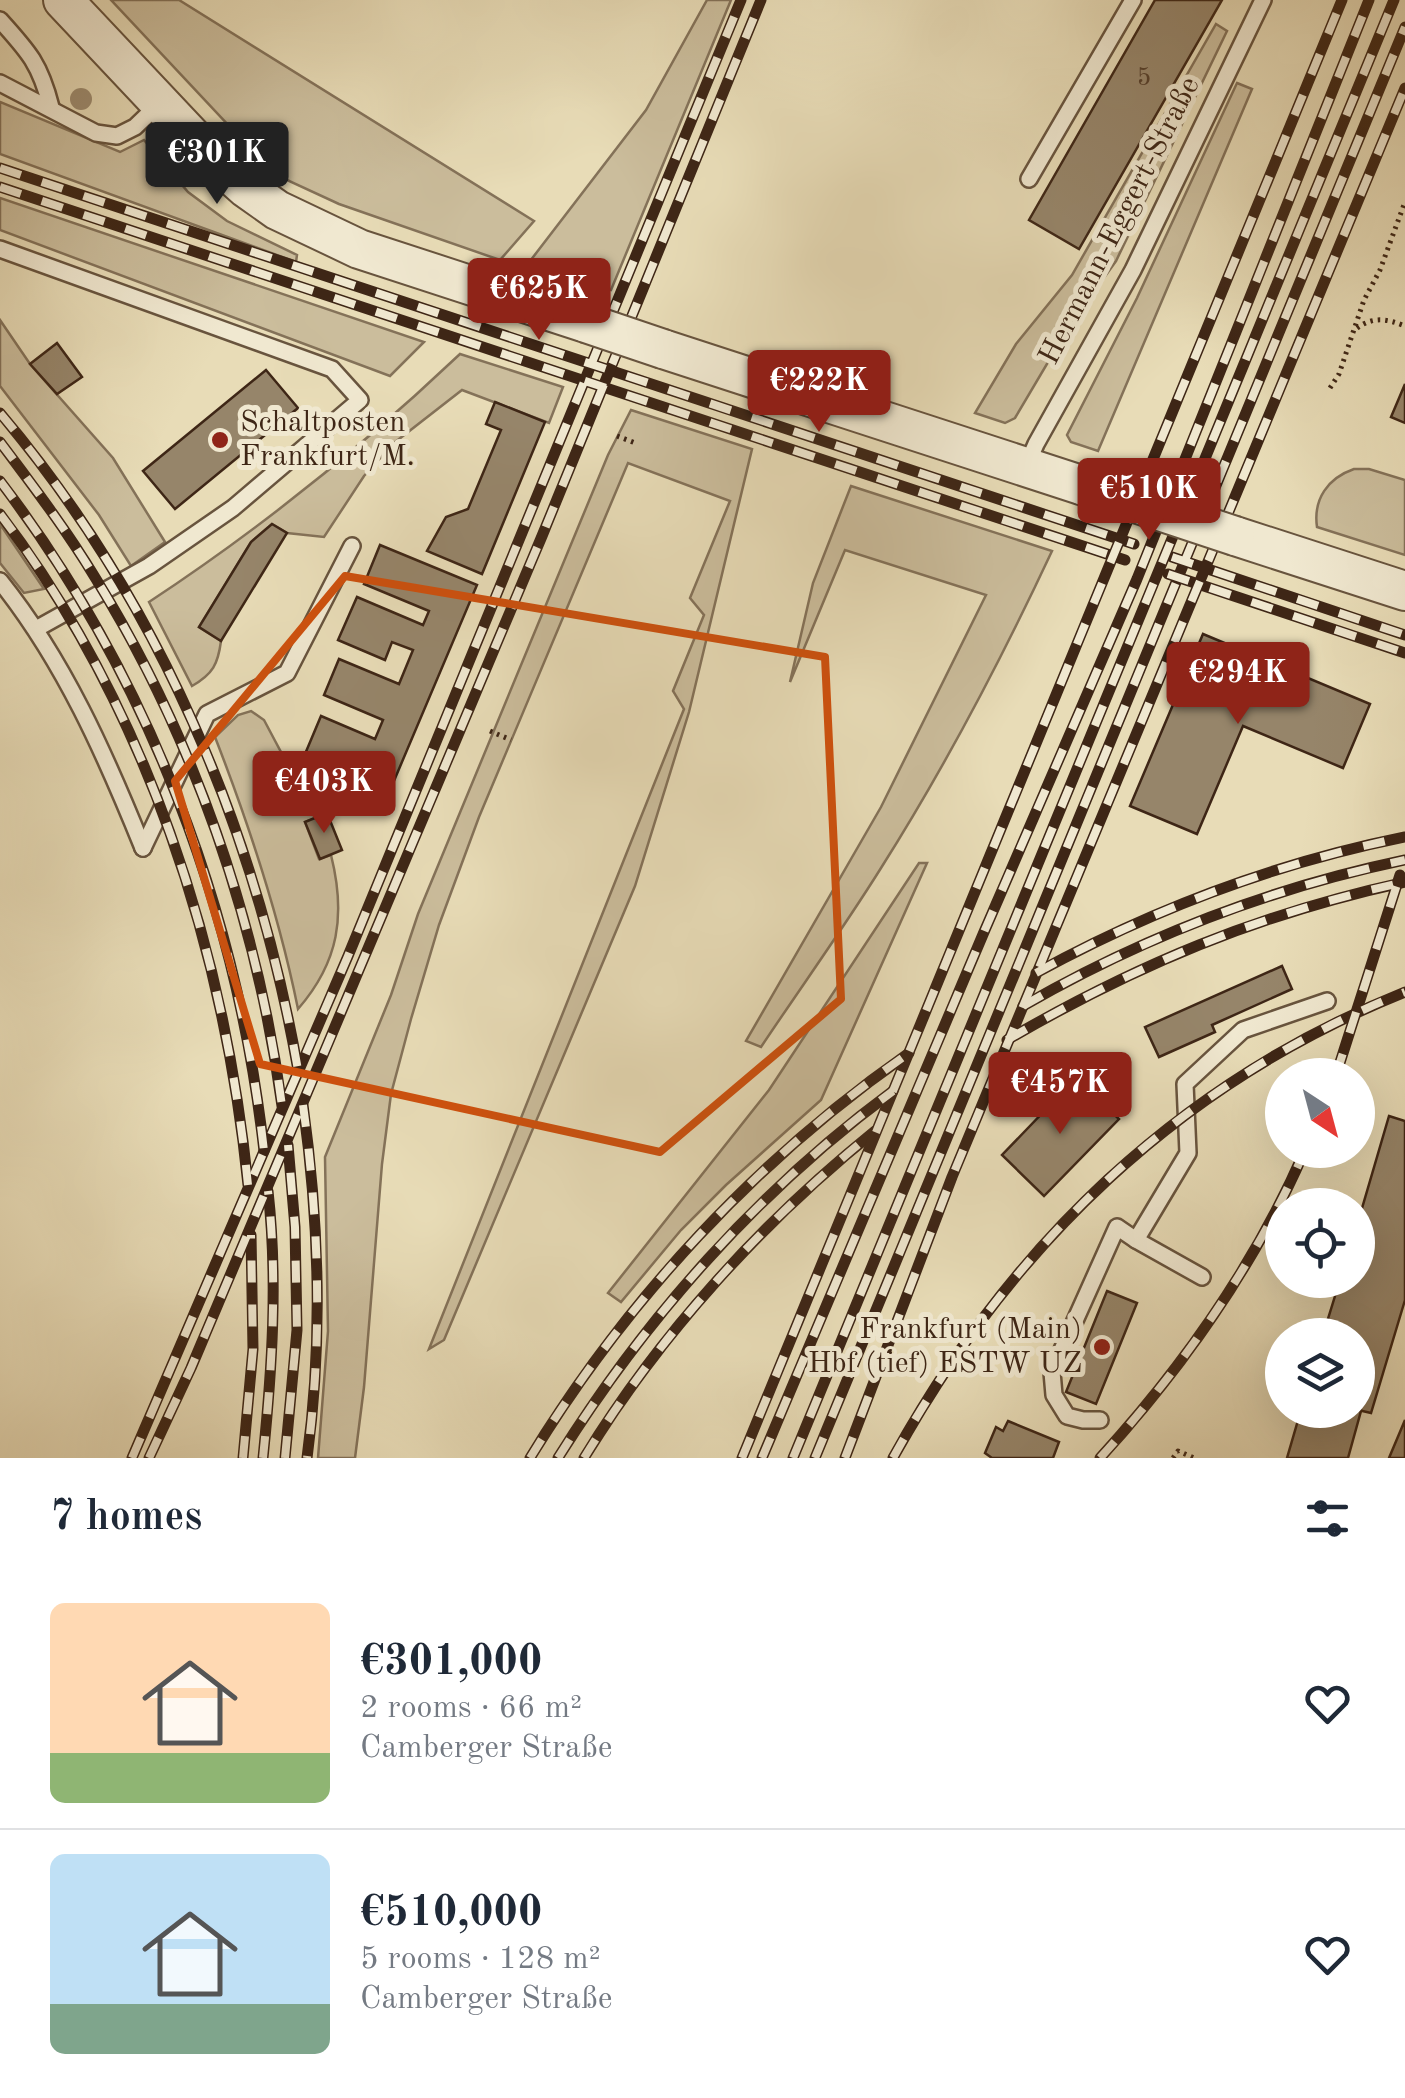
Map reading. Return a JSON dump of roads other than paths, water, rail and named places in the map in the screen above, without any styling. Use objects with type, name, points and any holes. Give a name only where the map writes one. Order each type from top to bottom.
[{"type":"street","points":[[64,0],[160,104],[246,188],[277,210],[359,249],[1405,590]]},
{"type":"lane","points":[[1029,179],[1133,0]]},
{"type":"lane","name":"Hermann-Eggert-Straße","points":[[1026,468],[1132,270],[1262,0]]},
{"type":"lane","points":[[0,20],[30,52],[43,75],[51,107]]},
{"type":"lane","points":[[0,83],[96,134],[116,136],[135,127],[160,104]]},
{"type":"lane","points":[[0,248],[332,369],[360,400],[219,517],[149,566],[36,630]]},
{"type":"lane","points":[[0,581],[36,630],[96,738],[143,848],[207,714],[287,673],[352,546]]},
{"type":"lane","points":[[1136,1240],[1188,1153],[1184,1084],[1243,1030],[1327,1001]]},
{"type":"lane","points":[[1100,1420],[1067,1416],[1054,1396],[1052,1372],[1116,1227],[1202,1277]]},
{"type":"railway","points":[[132,1458],[348,956],[741,0]]},
{"type":"railway","points":[[149,1458],[191,1368],[542,536],[761,0]]},
{"type":"railway","points":[[742,1458],[1342,0]]},
{"type":"railway","points":[[762,1458],[1137,579],[1369,0]]},
{"type":"railway","points":[[793,1458],[1394,0]]},
{"type":"railway","points":[[815,1458],[1405,27]]},
{"type":"railway","points":[[845,1458],[952,1177],[1405,88]]},
{"type":"railway","points":[[0,168],[1134,544]]},
{"type":"railway","points":[[0,187],[1125,560]]},
{"type":"railway","points":[[0,413],[56,485],[107,561],[153,640],[193,722],[256,892],[298,1070]]},
{"type":"railway","points":[[0,442],[96,579],[163,702],[191,767],[238,900],[271,1037],[282,1106]]},
{"type":"railway","points":[[0,481],[53,556],[100,634],[141,714],[177,798],[208,884],[232,972],[251,1061],[264,1151]]},
{"type":"railway","points":[[0,514],[52,588],[97,667],[170,832],[220,1006],[248,1185]]},
{"type":"railway","points":[[1172,557],[1405,635]]},
{"type":"railway","points":[[1168,574],[1405,653]]},
{"type":"railway","points":[[1036,973],[1124,929],[1215,891],[1309,860],[1405,837]]},
{"type":"railway","points":[[1023,1006],[1114,958],[1208,918],[1305,885],[1405,860]]},
{"type":"railway","points":[[1341,1058],[1400,875]]},
{"type":"railway","points":[[1007,1040],[1103,988],[1199,945],[1299,910],[1405,882]]},
{"type":"railway","points":[[893,1458],[939,1381],[990,1309],[1047,1241],[1108,1180],[1174,1124],[1246,1073],[1323,1029],[1405,992]]},
{"type":"railway","points":[[530,1458],[609,1343],[698,1236],[799,1139],[909,1053]]},
{"type":"railway","points":[[558,1458],[629,1355],[708,1259],[796,1170],[893,1091]]},
{"type":"railway","points":[[303,1105],[317,1281],[315,1370],[307,1458]]},
{"type":"railway","points":[[584,1458],[646,1367],[716,1282],[793,1203],[875,1131]]},
{"type":"railway","points":[[285,1458],[297,1330],[295,1227],[288,1145]]},
{"type":"railway","points":[[1100,1458],[1160,1387],[1215,1312],[1264,1233],[1297,1168]]},
{"type":"railway","points":[[263,1458],[273,1324],[268,1191]]},
{"type":"railway","points":[[243,1458],[253,1349],[251,1235]]},
{"type":"place","name":"Schaltposten Frankfurt/M.","points":[[220,440]]},
{"type":"place","name":"Frankfurt (Main) Hbf (tief) ESTW UZ","points":[[1102,1347]]}]
